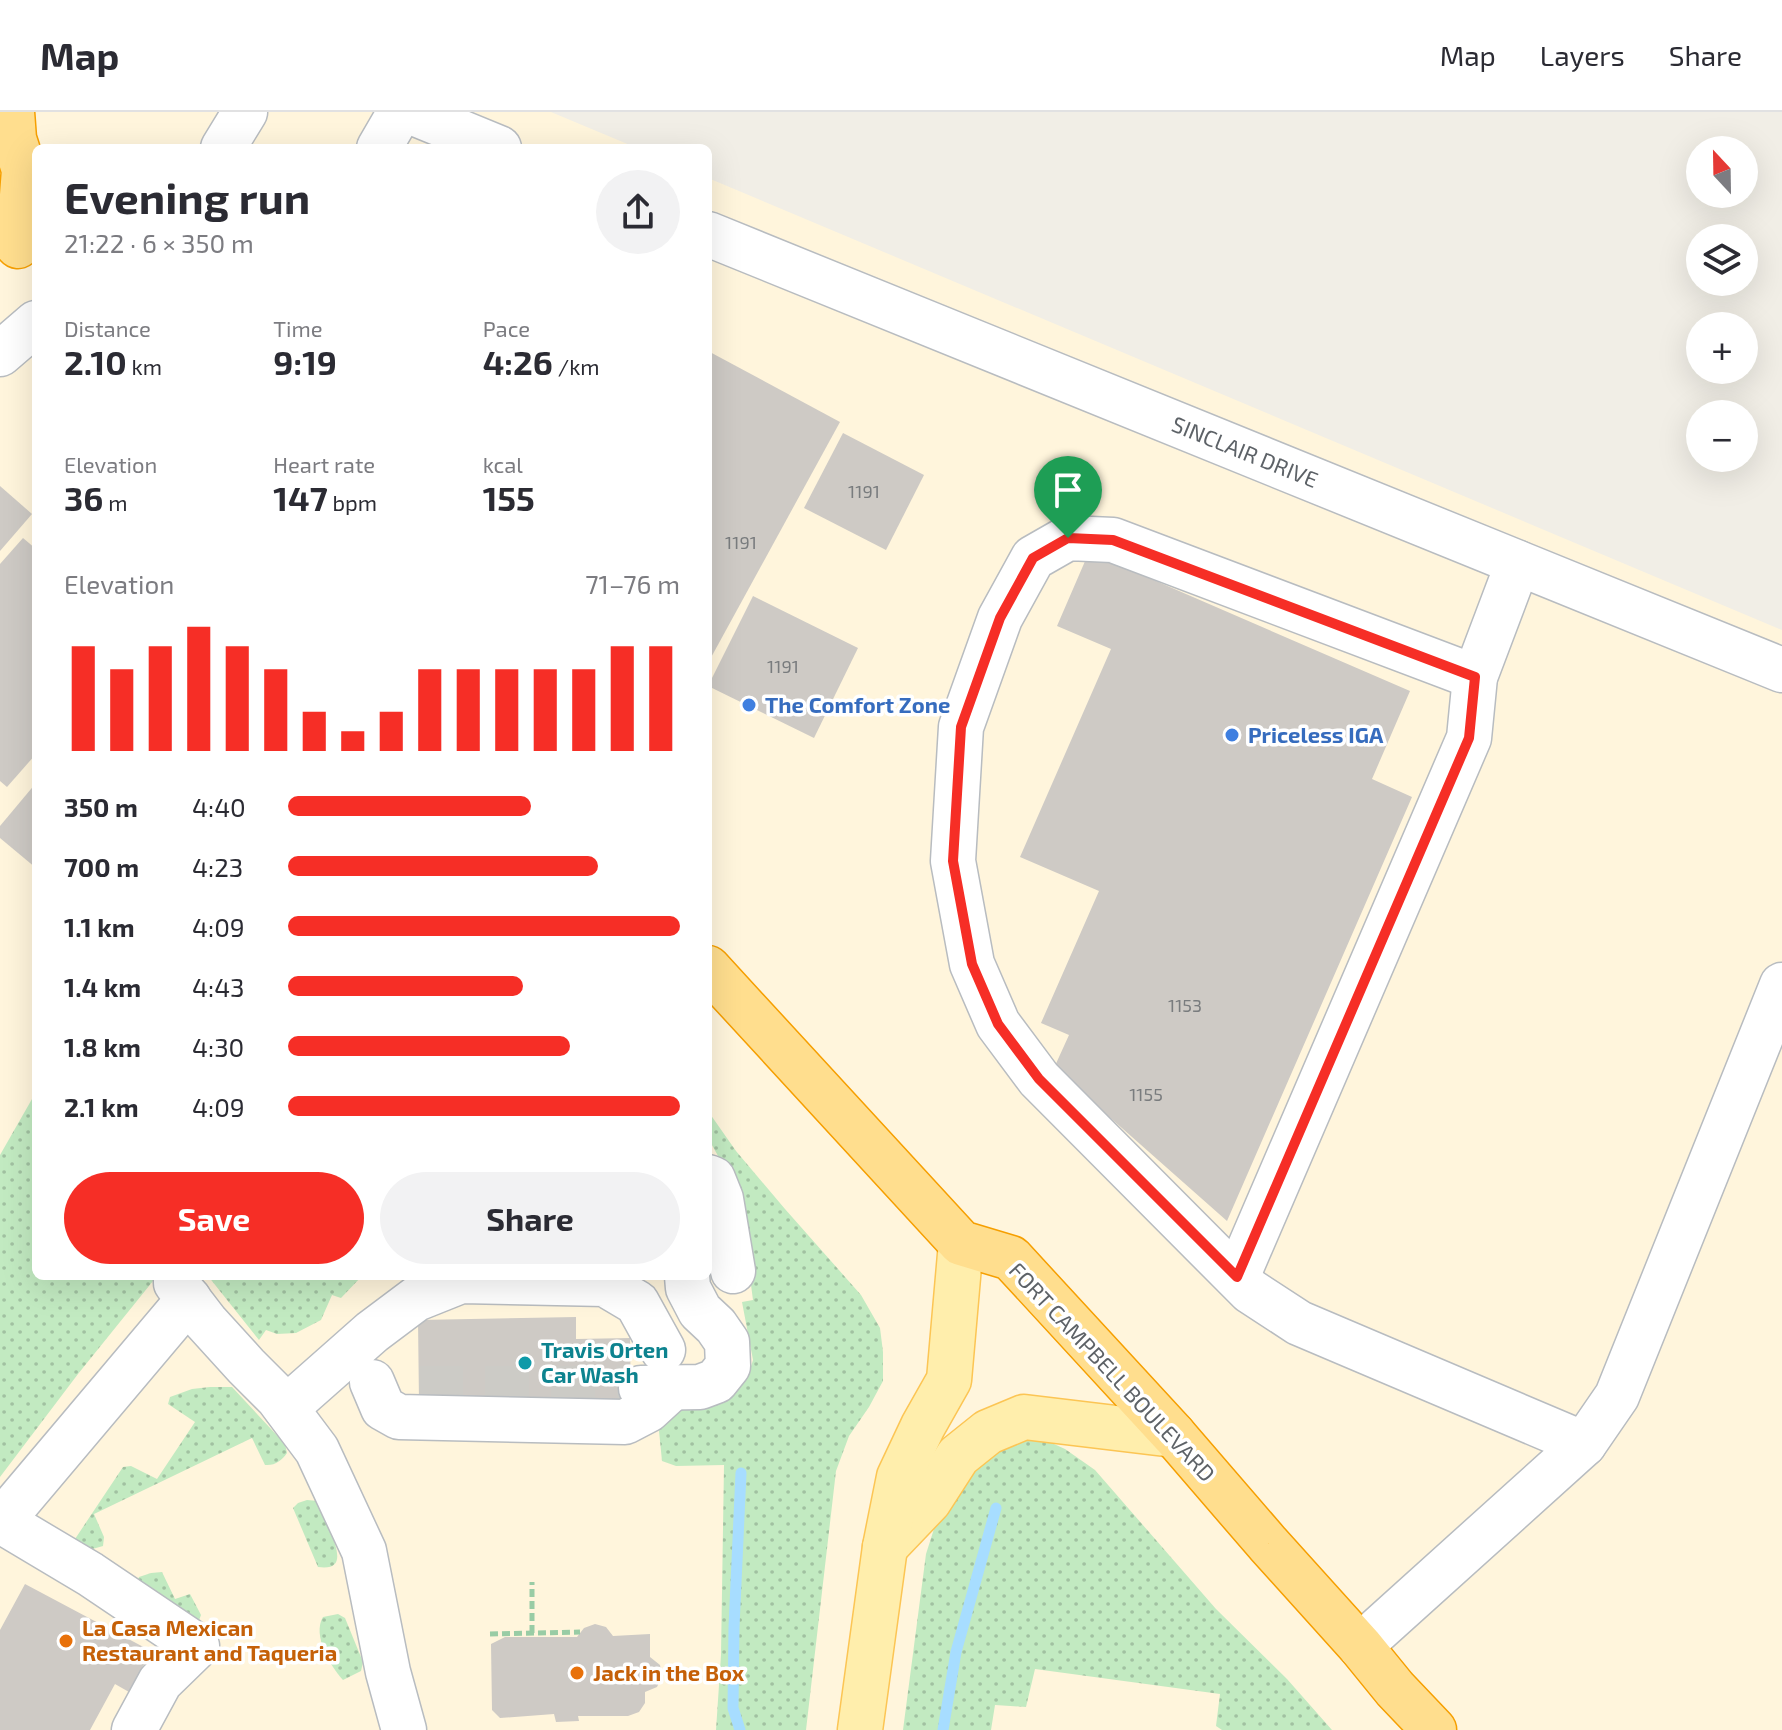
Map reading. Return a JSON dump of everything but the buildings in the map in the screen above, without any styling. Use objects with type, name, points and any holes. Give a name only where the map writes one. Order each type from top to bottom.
[{"type":"highway","points":[[12,112],[14,139],[24,170],[18,245]]},
{"type":"highway","points":[[712,972],[961,1243]]},
{"type":"highway","name":"FORT CAMPBELL BOULEVARD","points":[[961,1243],[1011,1258],[1174,1435],[1434,1730]]},
{"type":"main road","points":[[860,1730],[885,1547],[899,1477],[949,1380],[961,1243]]},
{"type":"main road","points":[[885,1547],[929,1501],[958,1456],[988,1432],[1024,1417],[1174,1435]]},
{"type":"street","points":[[225,144],[245,112]]},
{"type":"street","points":[[381,144],[400,112]]},
{"type":"street","points":[[411,112],[489,144]]},
{"type":"street","name":"SINCLAIR DRIVE","points":[[712,236],[1782,670]]},
{"type":"street","points":[[0,354],[32,326]]},
{"type":"street","points":[[1475,677],[1113,540],[1068,538],[1033,558],[1000,618],[961,727],[953,861],[972,964],[998,1024],[1039,1079],[1250,1291],[1299,1323],[1584,1444]]},
{"type":"street","points":[[1237,1277],[1469,738],[1475,677],[1518,563]]},
{"type":"street","points":[[1360,1646],[1584,1444],[1617,1396],[1782,985]]},
{"type":"street","points":[[655,1375],[700,1387],[716,1381],[728,1366],[716,1287],[721,1199],[712,1179]]},
{"type":"street","points":[[286,1408],[354,1372],[372,1332],[416,1299],[468,1280]]},
{"type":"street","points":[[354,1372],[383,1408],[399,1417],[625,1422],[648,1410],[655,1375],[637,1303],[605,1280]]},
{"type":"street","points":[[134,1730],[160,1682],[197,1646],[90,1574],[1,1522],[183,1288],[246,1366],[278,1398],[317,1450],[364,1551],[388,1672],[404,1730]]},
{"type":"street","points":[[354,1372],[419,1388]]},
{"type":"path","points":[[532,1582],[532,1633]]},
{"type":"path","points":[[490,1634],[580,1632]]},
{"type":"shaded area","points":[[0,112],[551,112],[627,144],[32,144],[32,1280],[712,1280],[712,180],[1782,630],[1782,1730],[0,1730]]},
{"type":"green space","points":[[32,1099],[32,1280],[153,1281],[0,1477],[0,1155]]},
{"type":"green space","points":[[712,1117],[736,1151],[861,1295],[880,1328],[883,1381],[849,1436],[836,1471],[806,1730],[716,1730],[721,1655],[724,1465],[676,1466],[662,1461],[659,1431],[665,1410],[742,1384],[753,1360],[742,1302],[753,1300],[748,1262],[722,1163],[712,1145]]},
{"type":"green space","points":[[211,1280],[358,1280],[341,1298],[332,1295],[321,1320],[296,1333],[277,1334],[266,1330],[259,1340]]},
{"type":"green space","points":[[232,1387],[285,1444],[285,1456],[265,1465],[252,1438],[94,1514],[104,1537],[103,1546],[89,1550],[73,1542],[123,1467],[131,1466],[157,1479],[195,1422],[168,1404],[170,1397],[192,1389]]},
{"type":"green space","points":[[1020,1437],[1043,1439],[1065,1449],[1095,1470],[1216,1609],[1287,1679],[1332,1730],[1222,1730],[1216,1726],[1220,1694],[1035,1669],[1026,1707],[995,1705],[991,1730],[903,1730],[926,1554],[940,1510],[956,1478]]},
{"type":"green space","points":[[307,1500],[318,1501],[326,1515],[337,1551],[333,1565],[318,1567],[293,1508]]},
{"type":"green space","points":[[162,1572],[175,1599],[190,1594],[201,1615],[198,1623],[137,1582],[139,1577]]},
{"type":"green space","points":[[338,1614],[345,1618],[363,1662],[361,1671],[343,1680],[328,1659],[320,1632],[323,1617]]},
{"type":"waterway","points":[[740,1730],[733,1708],[741,1473]]},
{"type":"waterway","points":[[943,1730],[956,1652],[996,1508]]},
{"type":"tunnel","points":[[419,1388],[631,1388]]},
{"type":"place","name":"The Comfort Zone","points":[[749,705]]},
{"type":"place","name":"Priceless IGA","points":[[1232,735]]},
{"type":"place","name":"Travis Orten Car Wash","points":[[525,1363]]},
{"type":"place","name":"La Casa Mexican Restaurant and Taqueria","points":[[66,1641]]},
{"type":"place","name":"Jack in the Box","points":[[577,1673]]},
{"type":"route","points":[[1068,538],[1113,540],[1475,677],[1469,738],[1237,1277],[1039,1079],[998,1024],[972,964],[953,861],[961,727],[1000,618],[1033,558],[1068,538]]}]
